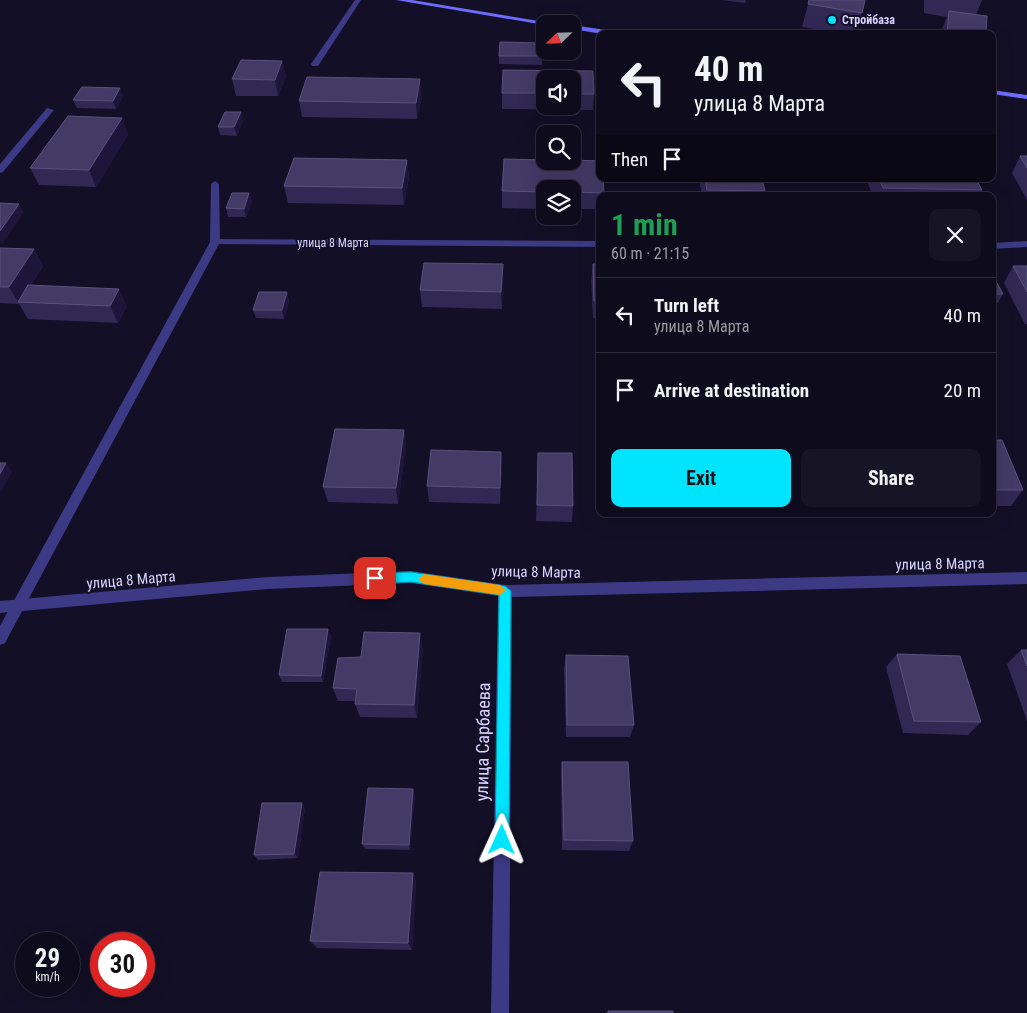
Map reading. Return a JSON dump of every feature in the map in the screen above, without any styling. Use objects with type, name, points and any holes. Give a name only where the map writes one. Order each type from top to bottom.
[{"type":"main road","points":[[399,0],[536,21]]},
{"type":"main road","points":[[581,28],[596,30]]},
{"type":"main road","points":[[996,93],[1027,97]]},
{"type":"street","points":[[315,64],[358,0]]},
{"type":"street","points":[[0,170],[50,110]]},
{"type":"street","points":[[0,639],[215,242],[215,184]]},
{"type":"street","name":"улица 8 Марта","points":[[215,242],[596,244]]},
{"type":"street","points":[[996,246],[1027,244]]},
{"type":"street","name":"улица 8 Марта","points":[[0,607],[268,583],[411,577],[505,591],[1027,578]]},
{"type":"street","name":"улица Сарбаева","points":[[500,1013],[505,591]]},
{"type":"building","points":[[809,0],[865,0],[862,13],[808,4]]},
{"type":"building","points":[[949,11],[987,16],[986,30],[947,30]]},
{"type":"building","points":[[500,42],[536,43],[536,56],[499,56]]},
{"type":"building","points":[[241,60],[282,61],[275,80],[232,79]]},
{"type":"building","points":[[503,70],[536,70],[536,93],[502,93]]},
{"type":"building","points":[[581,71],[593,71],[594,94],[581,94]]},
{"type":"building","points":[[307,77],[420,79],[416,103],[299,101]]},
{"type":"building","points":[[82,87],[120,88],[113,101],[73,100]]},
{"type":"building","points":[[225,112],[241,112],[234,127],[218,127]]},
{"type":"building","points":[[68,116],[122,118],[89,170],[30,168]]},
{"type":"building","points":[[1020,156],[1027,156],[1027,168]]},
{"type":"building","points":[[294,158],[407,160],[402,188],[284,186]]},
{"type":"building","points":[[504,159],[536,160],[536,170],[581,170],[581,160],[596,161],[596,182],[603,182],[604,192],[581,192],[581,180],[536,180],[536,192],[502,191]]},
{"type":"building","points":[[706,182],[763,182],[765,191],[707,190]]},
{"type":"building","points":[[880,182],[978,182],[982,190],[883,188]]},
{"type":"building","points":[[232,193],[249,193],[244,209],[226,208]]},
{"type":"building","points":[[0,203],[19,204],[0,231]]},
{"type":"building","points":[[0,248],[34,249],[9,287],[0,287]]},
{"type":"building","points":[[424,263],[503,264],[501,292],[420,290]]},
{"type":"building","points":[[593,264],[596,264],[596,301],[594,301]]},
{"type":"building","points":[[1013,266],[1027,266],[1027,292]]},
{"type":"building","points":[[996,281],[1003,294],[996,294]]},
{"type":"building","points":[[28,285],[119,289],[110,306],[18,302]]},
{"type":"building","points":[[259,292],[287,292],[282,310],[253,310]]},
{"type":"building","points":[[335,429],[404,430],[396,488],[323,487]]},
{"type":"building","points":[[996,440],[1002,440],[1023,490],[996,490]]},
{"type":"building","points":[[431,450],[501,452],[500,488],[427,486]]},
{"type":"building","points":[[538,453],[572,453],[573,506],[537,505]]},
{"type":"building","points":[[0,463],[6,463],[0,474]]},
{"type":"building","points":[[287,629],[328,629],[321,676],[279,675]]},
{"type":"building","points":[[364,632],[420,633],[414,705],[355,704],[357,689],[333,688],[338,658],[361,657]]},
{"type":"building","points":[[1021,650],[1027,650],[1027,666]]},
{"type":"building","points":[[897,654],[960,656],[981,722],[914,721]]},
{"type":"building","points":[[566,655],[628,656],[634,725],[567,725]]},
{"type":"building","points":[[562,762],[628,762],[633,841],[564,840]]},
{"type":"building","points":[[368,788],[413,789],[409,845],[362,844]]},
{"type":"building","points":[[262,803],[302,803],[294,854],[254,855]]},
{"type":"building","points":[[320,872],[413,873],[408,943],[310,941]]},
{"type":"building","points":[[608,1011],[673,1011],[673,1013],[608,1013]]},
{"type":"slow traffic","points":[[424,579],[500,590]]},
{"type":"place","name":"Стройбаза","points":[[832,20]]},
{"type":"route","points":[[375,578],[411,577],[505,591],[502,840]]}]
